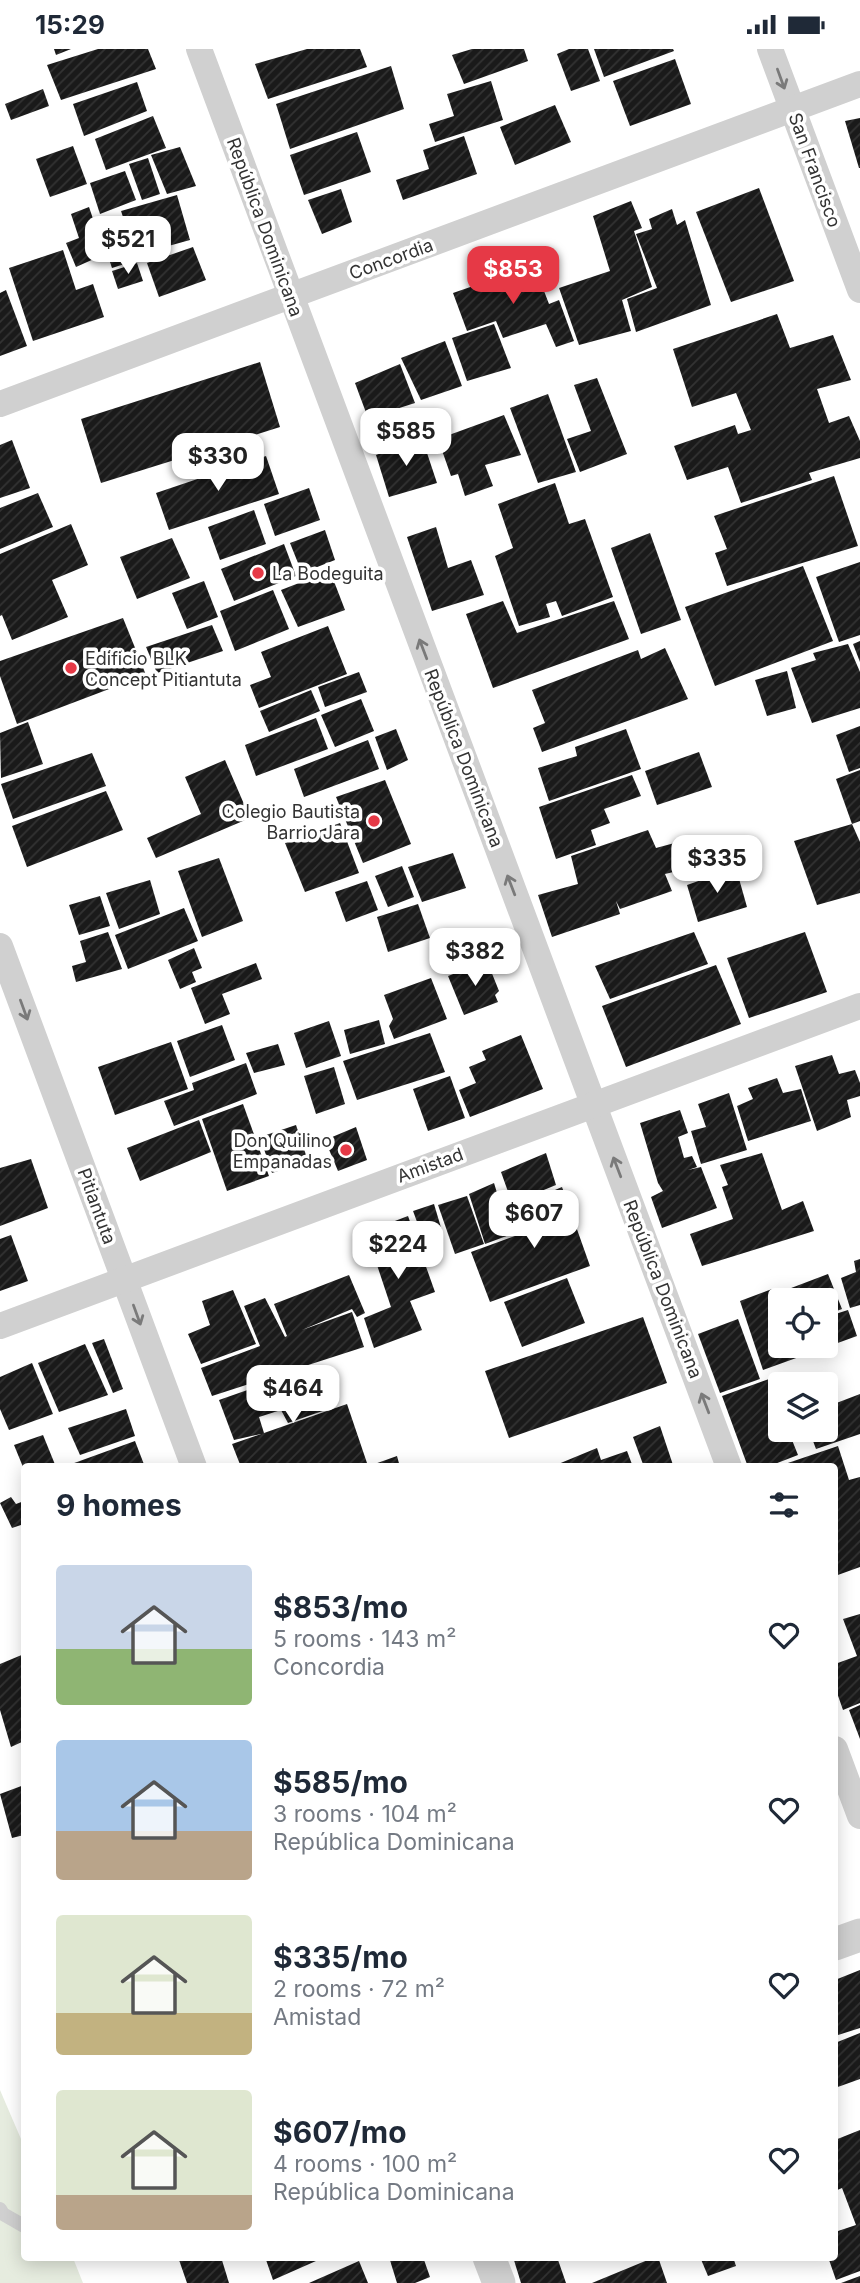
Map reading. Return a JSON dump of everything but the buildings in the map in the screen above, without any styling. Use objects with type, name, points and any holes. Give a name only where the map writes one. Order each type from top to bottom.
[{"type":"street","name":"República Dominicana","points":[[199,49],[728,1463]]},
{"type":"street","name":"San Francisco","points":[[770,49],[860,290]]},
{"type":"street","name":"Concordia","points":[[0,404],[860,83]]},
{"type":"street","name":"Pitiantuta","points":[[0,946],[193,1463]]},
{"type":"street","name":"Amistad","points":[[0,1326],[860,1006]]},
{"type":"street","points":[[838,1757],[860,1816]]},
{"type":"street","points":[[838,1943],[860,1935]]},
{"type":"street","points":[[491,2261],[499,2283]]},
{"type":"lane","points":[[0,2209],[3,2214],[21,2224]]},
{"type":"shaded area","points":[[0,2090],[21,2139],[21,2261],[74,2261],[83,2283],[0,2283]]},
{"type":"place","name":"La Bodeguita","points":[[258,573]]},
{"type":"place","name":"Edificio BLK Concept Pitiantuta","points":[[71,668]]},
{"type":"place","name":"Colegio Bautista Barrio Jara","points":[[374,821]]},
{"type":"place","name":"Don Quilino Empanadas","points":[[346,1150]]}]
